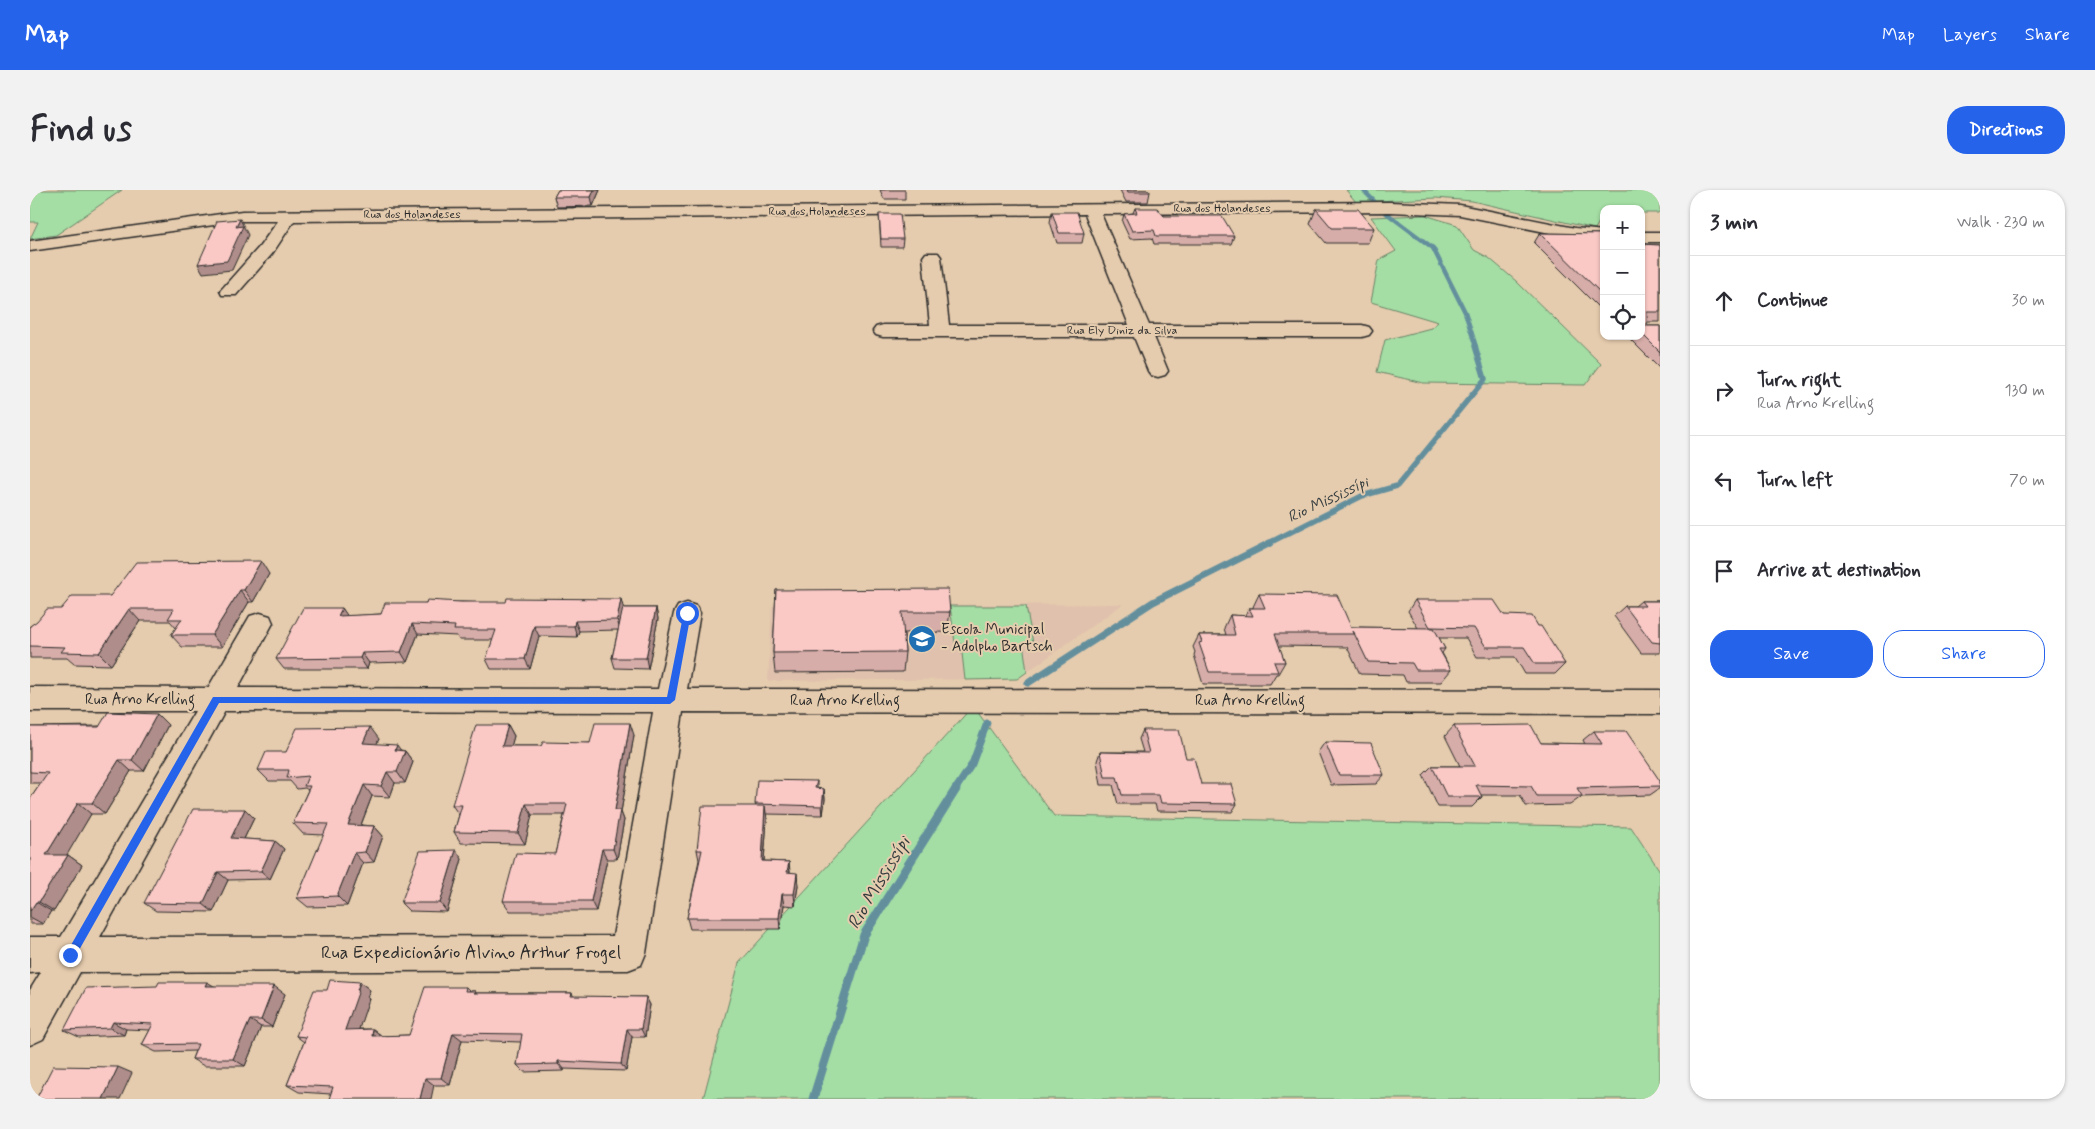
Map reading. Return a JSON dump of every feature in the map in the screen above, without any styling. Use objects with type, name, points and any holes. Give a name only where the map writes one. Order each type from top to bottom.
[{"type":"street","name":"Rua dos Holandeses","points":[[30,246],[223,217],[1390,207],[1460,210],[1575,233],[1600,236]]},
{"type":"street","points":[[1091,210],[1158,372]]},
{"type":"street","points":[[229,292],[266,250],[289,216]]},
{"type":"street","points":[[1645,237],[1660,237]]},
{"type":"street","points":[[932,257],[940,332]]},
{"type":"street","name":"Rua Ely Diniz da Silva","points":[[883,332],[1362,331]]},
{"type":"street","name":"Rua Expedicionário Alvino Arthur Frogel","points":[[30,955],[628,953],[670,700],[687,613]]},
{"type":"street","points":[[30,1026],[260,623]]},
{"type":"street","name":"Rua Arno Krelling","points":[[30,700],[1660,702]]},
{"type":"shaded area","name":"Escola Municipal - Adolpho Bartsch","points":[[1123,604],[1017,679],[768,681],[772,606]]},
{"type":"green space","points":[[30,190],[122,190],[56,235],[30,239],[38,222],[30,222]]},
{"type":"green space","points":[[1346,190],[1660,190],[1660,210],[1658,213],[1645,213],[1645,205],[1600,205],[1600,221],[1595,229],[1472,201],[1436,198],[1356,202]]},
{"type":"green space","points":[[1425,215],[1457,225],[1474,250],[1489,258],[1516,281],[1601,364],[1585,385],[1423,383],[1377,372],[1385,340],[1431,328],[1438,322],[1371,302],[1379,260],[1396,251],[1371,217]]},
{"type":"green space","points":[[950,606],[1026,606],[1033,643],[1023,643],[1027,672],[1017,679],[965,680],[961,644],[955,643]]},
{"type":"green space","points":[[973,706],[1054,816],[1631,827],[1660,871],[1660,1099],[703,1099],[739,963]]},
{"type":"building","points":[[558,190],[594,190],[591,197],[554,197]]},
{"type":"building","points":[[1127,190],[1149,190],[1150,192],[1128,192]]},
{"type":"building","points":[[1135,208],[1157,208],[1164,216],[1222,216],[1234,236],[1156,236],[1154,230],[1132,231],[1124,214],[1137,213]]},
{"type":"building","points":[[1316,209],[1358,209],[1374,228],[1332,228]]},
{"type":"building","points":[[1052,212],[1077,212],[1084,233],[1059,233]]},
{"type":"building","points":[[879,214],[900,214],[903,239],[881,239]]},
{"type":"building","points":[[240,219],[236,227],[243,226],[227,261],[198,264],[217,221]]},
{"type":"building","points":[[1540,233],[1600,234],[1600,292]]},
{"type":"building","points":[[1645,244],[1660,245],[1660,312],[1647,312],[1647,326],[1660,326],[1660,352],[1645,337]]},
{"type":"building","points":[[261,561],[244,590],[240,590],[212,635],[171,635],[182,619],[168,619],[174,609],[129,609],[99,653],[61,652],[65,647],[30,646],[30,626],[47,609],[61,609],[72,596],[110,596],[136,562]]},
{"type":"building","points":[[948,589],[950,612],[902,612],[905,652],[773,653],[776,590]]},
{"type":"building","points":[[1259,594],[1337,595],[1351,627],[1434,628],[1445,649],[1439,649],[1451,670],[1416,670],[1412,663],[1368,662],[1354,634],[1275,634],[1285,662],[1274,662],[1278,672],[1209,672],[1199,643],[1202,642],[1199,635],[1235,635],[1230,615],[1253,616],[1249,608],[1265,608]]},
{"type":"building","points":[[507,598],[621,599],[617,620],[575,621],[574,626],[534,626],[525,659],[486,659],[496,630],[454,630],[455,626],[412,624],[401,652],[362,653],[360,658],[276,659],[303,608],[342,608],[338,616],[381,614],[385,603],[426,603],[427,600],[506,602]]},
{"type":"building","points":[[1415,600],[1494,600],[1504,615],[1532,616],[1538,626],[1541,626],[1565,664],[1535,664],[1524,647],[1486,647],[1474,628],[1430,627]]},
{"type":"building","points":[[1641,601],[1660,601],[1660,643],[1652,642],[1625,606],[1645,606]]},
{"type":"building","points":[[623,608],[656,608],[646,658],[612,658]]},
{"type":"building","points":[[108,712],[157,714],[132,760],[119,760],[92,803],[78,803],[46,855],[68,855],[39,902],[36,902],[30,911],[30,799],[48,773],[30,772],[30,727],[99,727]]},
{"type":"building","points":[[595,723],[630,723],[615,810],[620,810],[613,849],[602,849],[591,901],[503,901],[516,853],[555,854],[567,804],[526,804],[518,833],[454,832],[462,805],[452,805],[476,725],[508,725],[502,746],[541,746],[543,742],[590,743]]},
{"type":"building","points":[[1531,725],[1541,743],[1602,744],[1594,731],[1626,731],[1660,781],[1660,786],[1577,788],[1582,796],[1537,796],[1531,786],[1476,785],[1482,797],[1447,797],[1432,766],[1475,766],[1454,726]]},
{"type":"building","points":[[370,727],[363,743],[397,745],[395,750],[405,751],[397,772],[387,772],[381,786],[364,785],[348,825],[374,826],[365,852],[354,853],[337,896],[297,898],[328,824],[293,823],[310,786],[304,786],[308,776],[287,778],[289,770],[258,770],[266,752],[286,752],[297,728]]},
{"type":"building","points":[[1143,730],[1179,730],[1186,758],[1194,758],[1201,784],[1231,784],[1237,804],[1161,803],[1159,795],[1122,795],[1117,777],[1105,777],[1100,752],[1149,753]]},
{"type":"building","points":[[1325,742],[1371,743],[1384,775],[1339,775]]},
{"type":"building","points":[[757,780],[817,781],[815,788],[824,789],[822,806],[755,804]]},
{"type":"building","points":[[702,806],[765,806],[762,861],[789,862],[787,872],[797,873],[794,894],[782,894],[779,918],[687,918],[702,850],[697,850]]},
{"type":"building","points":[[193,809],[245,809],[231,838],[275,841],[261,871],[218,872],[203,904],[144,903]]},
{"type":"building","points":[[456,850],[440,903],[401,903],[420,851]]},
{"type":"building","points":[[330,980],[360,982],[345,1030],[373,1029],[372,1036],[409,1035],[425,987],[466,987],[465,991],[475,991],[474,993],[572,993],[571,996],[646,997],[641,1029],[627,1029],[621,1064],[558,1061],[558,1064],[517,1065],[522,1034],[453,1033],[441,1078],[425,1078],[420,1099],[329,1099],[333,1087],[287,1085],[306,1037],[296,1036],[314,990],[327,990]]},
{"type":"building","points":[[159,982],[207,982],[205,986],[274,986],[261,1020],[250,1020],[233,1059],[192,1059],[198,1044],[142,1045],[153,1024],[113,1022],[110,1028],[64,1030],[86,988],[157,986]]},
{"type":"building","points":[[53,1066],[118,1067],[103,1099],[36,1099]]},
{"type":"waterway","name":"Rio Mississípi","points":[[1363,190],[1385,212],[1433,248],[1465,312],[1476,347]]},
{"type":"waterway","name":"Rio Mississípi","points":[[1267,544],[1362,496],[1397,486],[1485,379],[1475,346]]},
{"type":"waterway","name":"Rio Mississípi","points":[[1028,683],[1153,602],[1270,543]]},
{"type":"waterway","name":"Rio Mississípi","points":[[955,790],[972,764],[987,723]]},
{"type":"waterway","name":"Rio Mississípi","points":[[813,1099],[864,935],[956,789]]},
{"type":"place","name":"Escola Municipal - Adolpho Bartsch","points":[[922,639]]},
{"type":"route","points":[[70,955],[216,700],[670,700],[687,613]]}]
